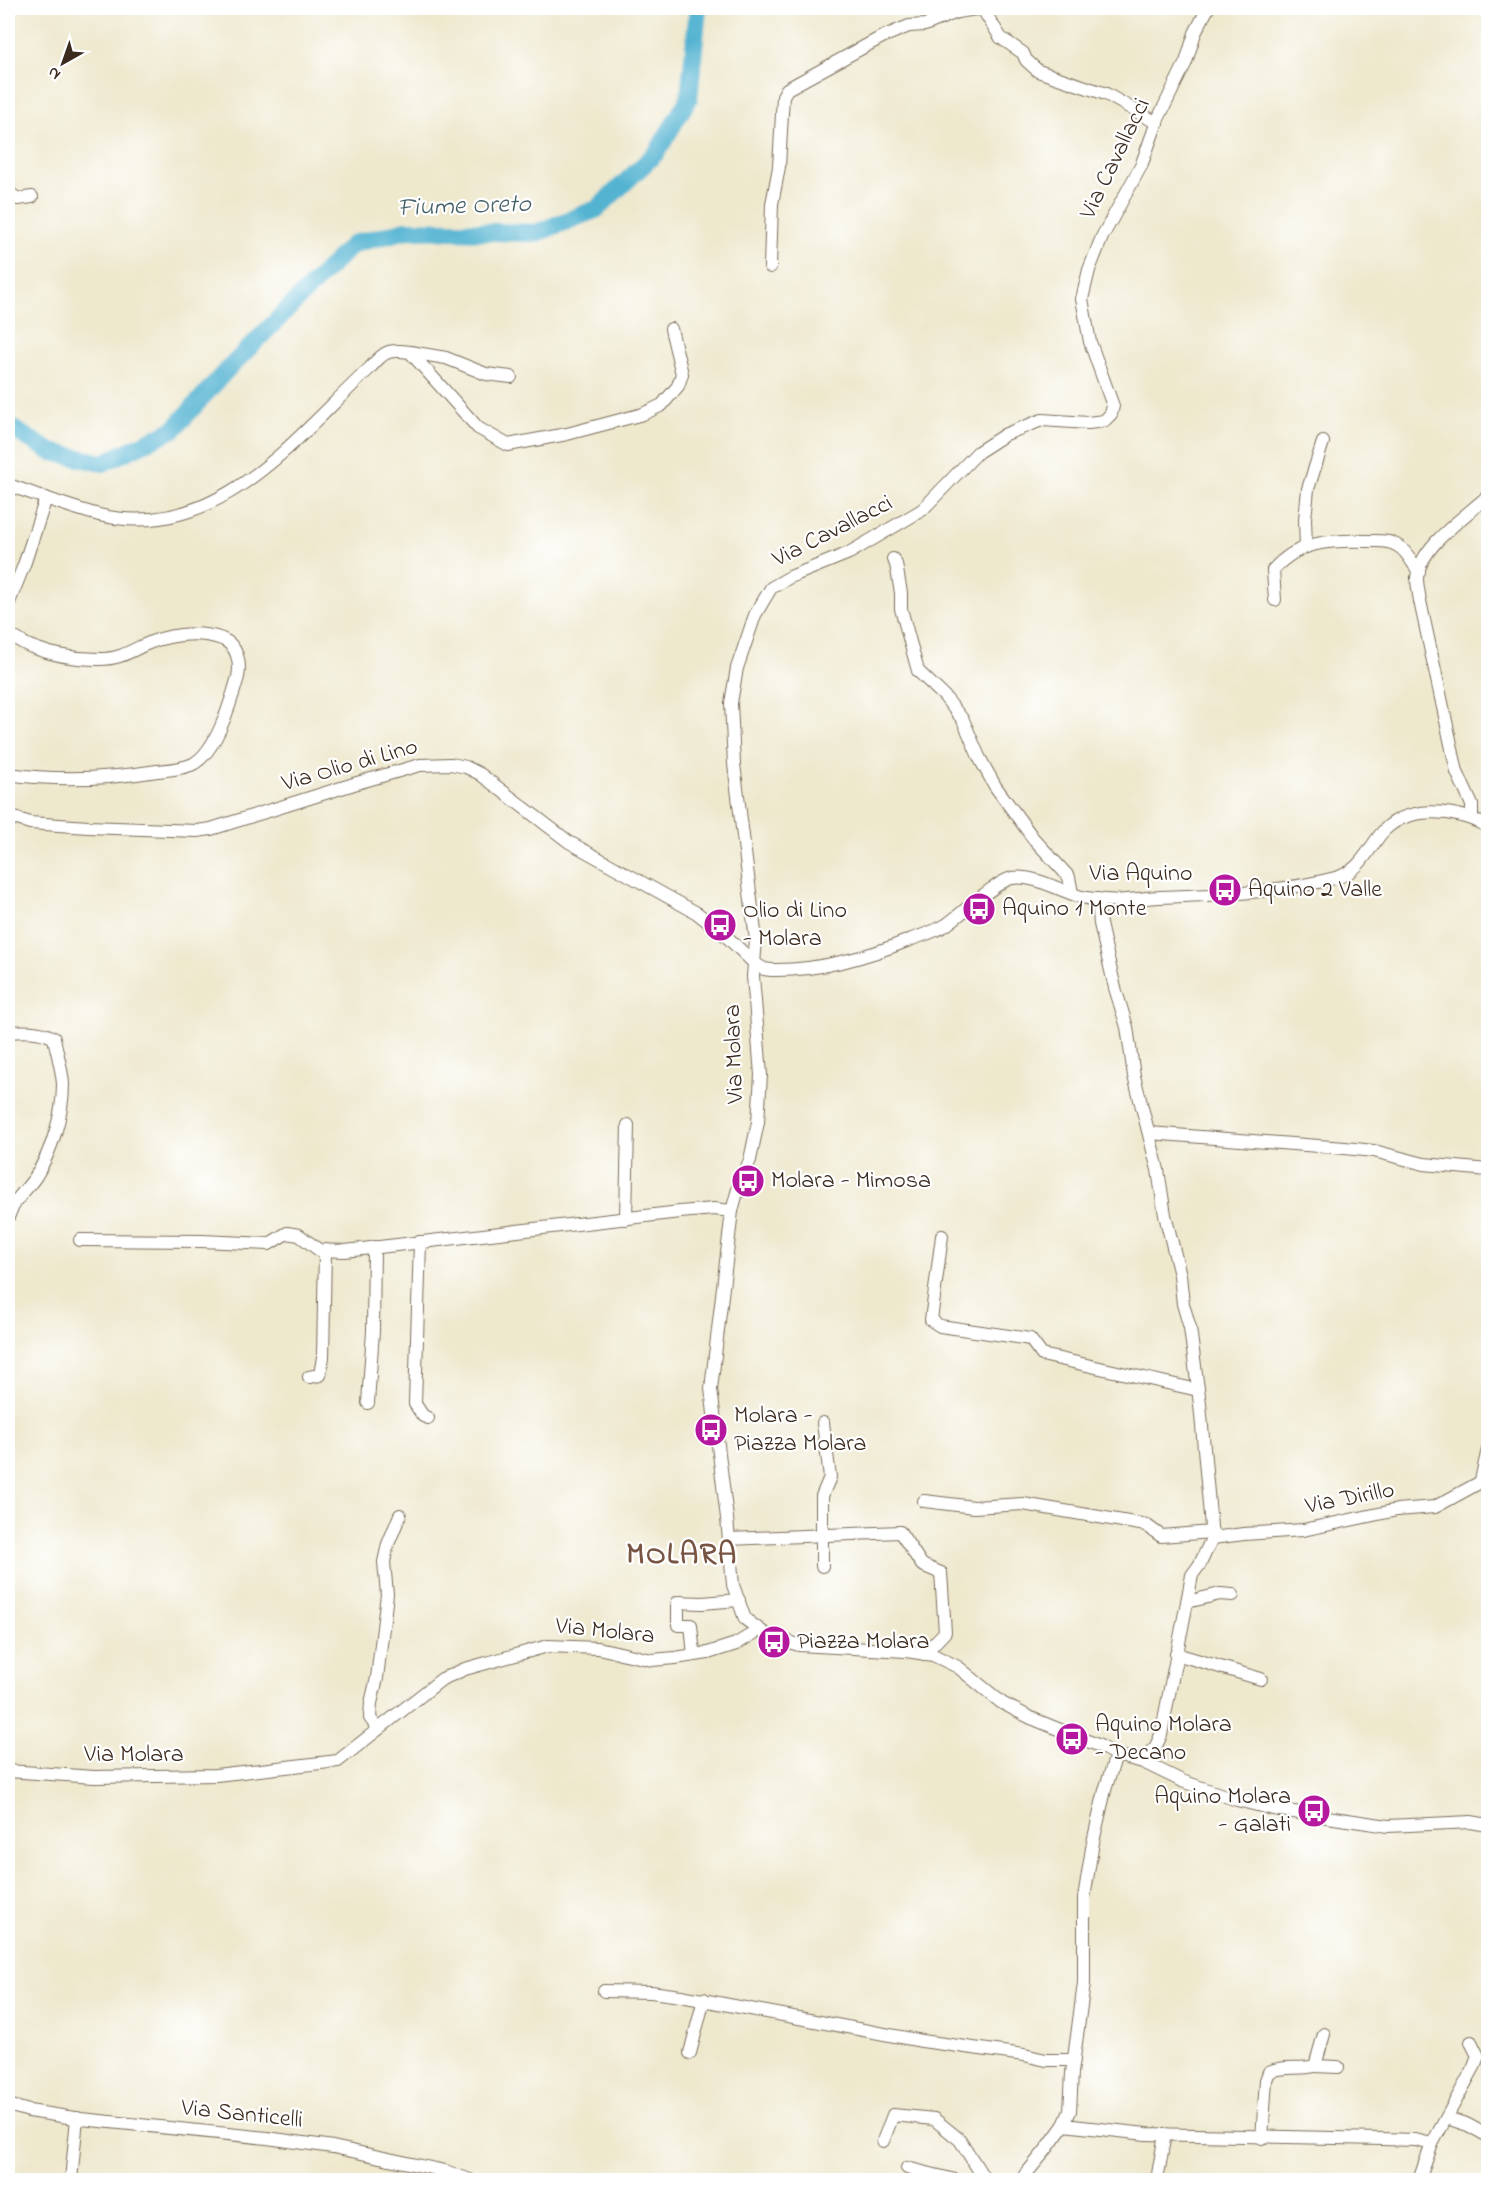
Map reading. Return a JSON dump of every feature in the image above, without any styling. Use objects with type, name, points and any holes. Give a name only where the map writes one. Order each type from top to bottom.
[{"type":"street","points":[[770,267],[772,204],[778,167],[783,96],[787,89],[864,46],[900,29],[925,25],[957,12],[982,8],[1001,38],[1023,53],[1026,60],[1038,71],[1106,93],[1156,123]]},
{"type":"street","name":"Via Cavallacci","points":[[754,963],[755,928],[734,764],[730,703],[737,668],[755,615],[771,588],[790,577],[849,553],[922,510],[978,452],[1006,434],[1042,420],[1096,422],[1104,421],[1111,414],[1113,406],[1090,342],[1082,298],[1089,270],[1102,237],[1141,166],[1156,123],[1186,62],[1208,8]]},
{"type":"street","points":[[8,192],[18,200],[32,197]]},
{"type":"street","points":[[410,352],[478,428],[508,445],[567,434],[643,414],[662,405],[678,386],[682,374],[671,329]]},
{"type":"street","points":[[8,485],[109,516],[136,519],[185,514],[222,498],[261,472],[380,356],[393,350],[446,358],[486,374],[511,377]]},
{"type":"street","points":[[1306,547],[1305,519],[1308,489],[1323,442]]},
{"type":"street","points":[[1472,819],[1472,805],[1457,772],[1420,601],[1417,577],[1422,562],[1437,539],[1488,496]]},
{"type":"street","points":[[8,606],[24,566],[46,498]]},
{"type":"street","points":[[1275,600],[1273,570],[1284,558],[1306,547],[1332,540],[1387,541],[1400,547],[1419,572]]},
{"type":"street","points":[[893,559],[901,593],[901,609],[918,671],[944,696],[963,720],[995,786],[1033,838],[1069,878],[1072,893]]},
{"type":"street","points":[[8,635],[31,647],[58,655],[99,659],[128,655],[142,646],[175,635],[202,635],[224,639],[238,655],[240,670],[221,725],[207,751],[193,764],[117,777],[32,777],[8,774]]},
{"type":"street","name":"Via Olio di Lino","points":[[8,816],[30,823],[88,827],[181,831],[211,829],[420,765],[451,764],[466,767],[480,774],[568,842],[697,913],[732,941],[754,963]]},
{"type":"street","name":"Via Aquino","points":[[754,963],[771,970],[813,968],[845,962],[892,948],[944,926],[998,884],[1012,878],[1030,879],[1098,899],[1235,894],[1338,878],[1361,863],[1379,837],[1392,823],[1401,818],[1427,812],[1472,819],[1488,827]]},
{"type":"street","points":[[1098,899],[1100,924],[1127,1027],[1134,1076],[1158,1170],[1172,1248],[1180,1275],[1183,1304],[1190,1328],[1212,1535],[1200,1564],[1192,1575],[1161,1736],[1155,1748],[1143,1762]]},
{"type":"street","name":"Via Molara","points":[[8,1771],[94,1777],[216,1775],[338,1761],[442,1679],[465,1669],[548,1646],[590,1647],[652,1660],[694,1655],[736,1644],[759,1630],[745,1619],[733,1585],[711,1389],[732,1211],[739,1185],[750,1160],[758,1122],[761,1075],[757,1042],[754,963]]},
{"type":"street","points":[[8,1032],[24,1031],[46,1034],[54,1038],[63,1082],[57,1126],[47,1153],[36,1176],[15,1200],[8,1218]]},
{"type":"street","points":[[626,1219],[628,1125]]},
{"type":"street","points":[[1149,1133],[1374,1151],[1424,1164],[1488,1170]]},
{"type":"street","points":[[80,1240],[269,1244],[287,1233],[299,1235],[313,1246],[325,1250],[345,1251],[714,1209],[732,1211]]},
{"type":"street","points":[[942,1236],[931,1320],[940,1326],[1030,1339],[1042,1355],[1198,1390]]},
{"type":"street","points":[[420,1242],[415,1404],[423,1416],[428,1418]]},
{"type":"street","points":[[368,1403],[373,1331],[374,1247]]},
{"type":"street","points":[[309,1377],[320,1375],[323,1357],[325,1250]]},
{"type":"street","points":[[822,1566],[822,1496],[830,1477],[823,1423]]},
{"type":"street","points":[[1485,1479],[1488,1449]]},
{"type":"street","name":"Via Dirillo","points":[[924,1501],[974,1507],[1023,1504],[1146,1525],[1161,1536],[1244,1534],[1303,1530],[1397,1510],[1435,1507],[1485,1479]]},
{"type":"street","points":[[378,1729],[370,1718],[386,1605],[384,1562],[388,1544],[400,1515]]},
{"type":"street","points":[[729,1539],[900,1532],[922,1565],[941,1573],[945,1632],[924,1654]]},
{"type":"street","points":[[1187,1602],[1220,1594],[1233,1595]]},
{"type":"street","points":[[694,1655],[691,1625],[678,1625],[678,1602],[739,1600]]},
{"type":"street","points":[[759,1630],[800,1645],[885,1649],[924,1654],[958,1667],[1002,1702],[1031,1718],[1100,1746],[1116,1755],[1143,1762],[1182,1780],[1237,1800],[1273,1809],[1388,1826],[1471,1822],[1488,1825]]},
{"type":"street","points":[[1176,1654],[1261,1679]]},
{"type":"street","points":[[1021,2181],[1046,2151],[1064,2125],[1070,2111],[1084,1983],[1084,1898],[1100,1811],[1116,1755]]},
{"type":"street","points":[[604,1991],[651,1992],[922,2041],[1046,2060],[1074,2060]]},
{"type":"street","points":[[690,2053],[704,2000]]},
{"type":"street","points":[[1315,2066],[1324,2034]]},
{"type":"street","points":[[1419,2181],[1432,2144],[1478,2056],[1471,2042]]},
{"type":"street","points":[[1262,2138],[1266,2080],[1269,2072],[1279,2068],[1338,2067]]},
{"type":"street","name":"Via Santicelli","points":[[8,2105],[29,2111],[77,2118],[333,2147],[445,2171],[470,2181]]},
{"type":"street","points":[[883,2140],[893,2115],[934,2119],[960,2140],[985,2181]]},
{"type":"street","points":[[71,2181],[77,2118]]},
{"type":"street","points":[[1447,2118],[1488,2136]]},
{"type":"street","points":[[1064,2125],[1146,2134],[1415,2140],[1432,2144]]},
{"type":"street","points":[[1157,2181],[1165,2134]]},
{"type":"street","points":[[907,2168],[955,2181]]},
{"type":"waterway","name":"Fiume Oreto","points":[[8,426],[51,452],[103,463],[174,429],[223,374],[353,244],[407,230],[536,233],[597,209],[657,152],[689,98],[698,8]]},
{"type":"place","name":"Aquino 2 Valle","points":[[1225,890]]},
{"type":"place","name":"Aquino 1 Monte","points":[[979,909]]},
{"type":"place","name":"Olio di Lino - Molara","points":[[720,925]]},
{"type":"place","name":"Molara - Mimosa","points":[[748,1181]]},
{"type":"place","name":"Molara - Piazza Molara","points":[[711,1430]]},
{"type":"place","name":"Piazza Molara","points":[[774,1642]]},
{"type":"place","name":"Aquino Molara - Decano","points":[[1072,1739]]},
{"type":"place","name":"Aquino Molara - Galati","points":[[1314,1811]]},
{"type":"district","name":"MOLARA","points":[[682,1556]]}]
